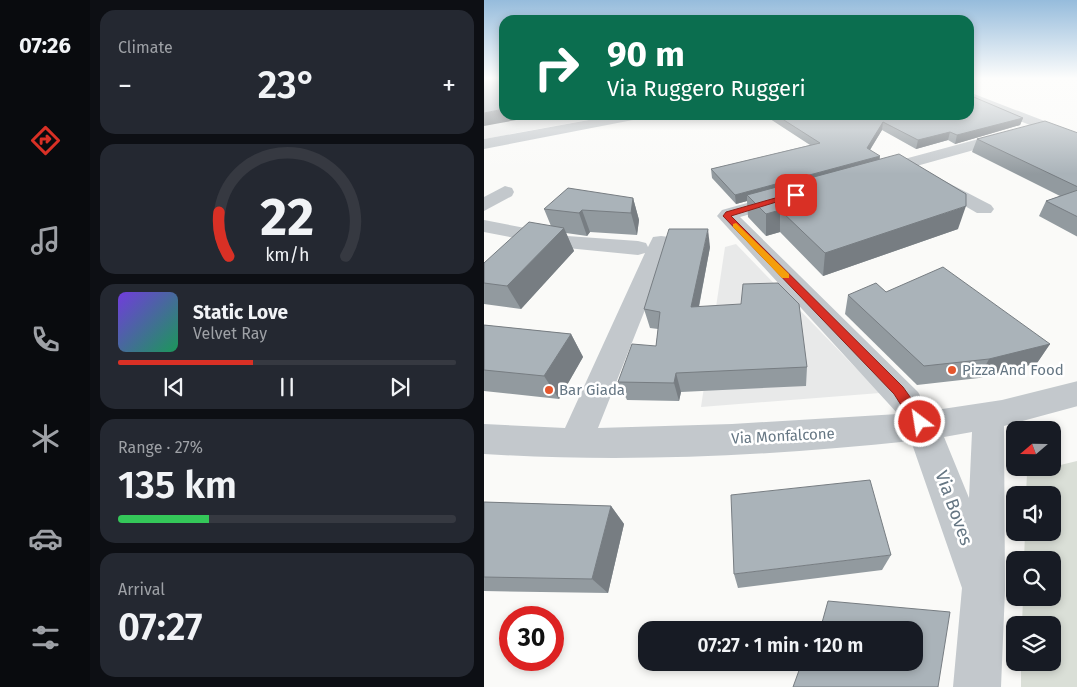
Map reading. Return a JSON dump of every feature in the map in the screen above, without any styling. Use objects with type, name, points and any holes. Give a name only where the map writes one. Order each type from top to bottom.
[{"type":"street","points":[[1003,110],[1077,140]]},
{"type":"street","points":[[484,144],[611,120]]},
{"type":"street","points":[[861,177],[1042,126]]},
{"type":"street","points":[[905,164],[984,209]]},
{"type":"street","points":[[484,205],[505,192]]},
{"type":"street","name":"Via Boves","points":[[796,195],[727,216],[898,390],[922,427],[936,458],[984,590]]},
{"type":"street","points":[[484,226],[567,242],[649,245],[575,443]]},
{"type":"street","name":"Via Monfalcone","points":[[484,439],[575,443],[678,442],[922,427],[988,417],[1077,393]]},
{"type":"street","name":"Via Boves","points":[[977,687],[984,590],[990,456],[988,417]]},
{"type":"shaded area","points":[[484,110],[499,110],[499,120],[588,120],[484,139]]},
{"type":"shaded area","points":[[736,244],[880,393],[701,407],[725,247]]},
{"type":"shaded area","points":[[1077,461],[1077,687],[1021,687],[1021,671],[1061,671],[1061,616],[1022,616],[1023,606],[1061,606],[1061,551],[1024,551],[1025,541],[1061,541],[1061,486],[1026,486],[1027,476],[1062,476],[1062,465]]},
{"type":"building","points":[[484,110],[499,110],[484,113]]},
{"type":"building","points":[[974,110],[1004,110],[1023,118],[957,135],[950,132],[918,140],[883,122],[867,148],[880,156],[735,195],[711,169],[820,143],[784,120],[974,120]]},
{"type":"building","points":[[1045,121],[1078,133],[1078,187],[977,139]]},
{"type":"building","points":[[899,154],[966,194],[966,206],[825,253],[780,210],[766,214],[747,195]]},
{"type":"building","points":[[568,188],[633,198],[631,213],[582,210],[579,213],[544,209]]},
{"type":"building","points":[[1078,190],[1078,217],[1046,201]]},
{"type":"building","points":[[529,222],[564,228],[507,286],[484,283],[484,263]]},
{"type":"building","points":[[669,229],[708,229],[691,307],[741,304],[743,284],[778,283],[799,304],[807,367],[676,373],[674,383],[618,382],[632,344],[656,346],[660,312],[644,309]]},
{"type":"building","points":[[943,267],[1050,344],[989,359],[924,366],[848,295],[876,283],[886,292]]},
{"type":"building","points":[[484,325],[571,334],[544,376],[484,370]]},
{"type":"building","points":[[870,480],[891,555],[734,574],[731,495]]},
{"type":"building","points":[[484,502],[611,506],[592,579],[484,577]]},
{"type":"building","points":[[828,601],[950,612],[938,687],[793,687],[799,671],[923,671],[923,621],[822,621]]},
{"type":"slow traffic","points":[[736,226],[786,276]]},
{"type":"place","name":"Pizza And Food","points":[[952,370]]},
{"type":"place","name":"Bar Giada","points":[[549,390]]},
{"type":"route","points":[[796,195],[727,216],[898,390],[920,422]]}]
